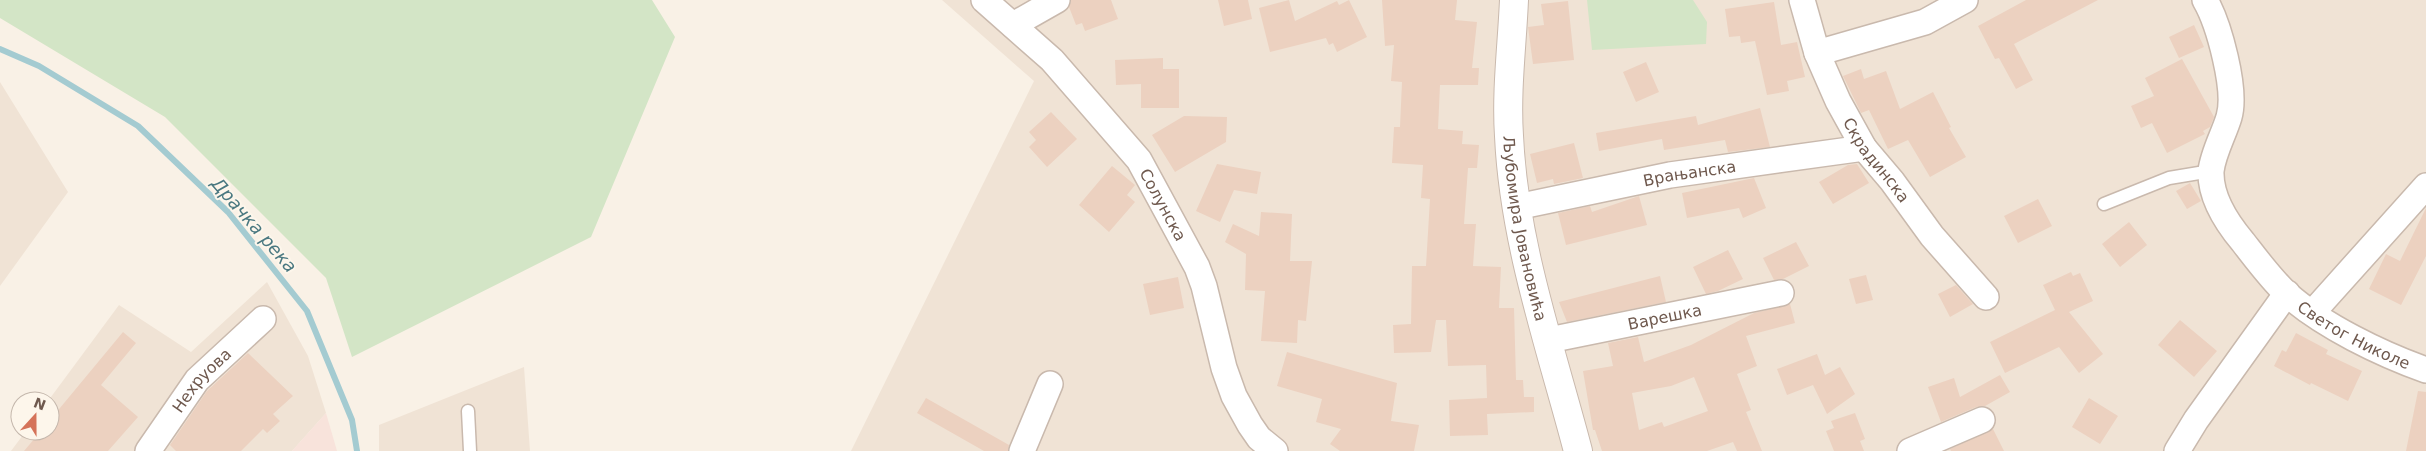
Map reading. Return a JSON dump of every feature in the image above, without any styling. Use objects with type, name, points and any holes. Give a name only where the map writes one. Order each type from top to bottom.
[{"type":"street","name":"Солунска","points":[[984,0],[1052,60],[1139,160],[1197,267],[1204,286],[1224,368],[1234,396],[1250,426],[1259,438],[1274,451]]},
{"type":"street","points":[[1013,25],[1057,0]]},
{"type":"street","name":"Љубомира Јовановића","points":[[1514,0],[1508,102],[1509,138],[1517,207],[1529,270],[1578,451]]},
{"type":"street","name":"Скрадинска","points":[[1802,0],[1817,53],[1838,101],[1864,148],[1892,181],[1932,236],[1986,297]]},
{"type":"street","points":[[1817,53],[1925,22],[1965,0]]},
{"type":"street","points":[[2205,0],[2224,49],[2231,102],[2229,115],[2211,171]]},
{"type":"street","name":"Врањанска","points":[[1517,207],[1670,176],[1864,148]]},
{"type":"street","name":"Светог Николе","points":[[2211,171],[2214,191],[2227,224],[2287,293],[2345,334],[2426,370]]},
{"type":"street","points":[[2314,312],[2426,186]]},
{"type":"street","name":"Варешка","points":[[1549,340],[1781,293]]},
{"type":"street","points":[[2177,451],[2196,420],[2287,293]]},
{"type":"street","name":"Нехруова","points":[[148,451],[197,380],[264,319]]},
{"type":"street","points":[[1022,451],[1050,384]]},
{"type":"street","points":[[1910,451],[1982,420]]},
{"type":"lane","points":[[2104,204],[2169,178],[2211,171]]},
{"type":"lane","points":[[468,411],[470,451]]},
{"type":"shaded area","points":[[942,0],[2426,0],[2426,451],[851,451],[1034,81]]},
{"type":"shaded area","points":[[0,82],[68,192],[0,286]]},
{"type":"shaded area","points":[[267,282],[308,356],[326,413],[292,451],[11,451],[18,441],[60,441],[60,391],[55,391],[119,305],[191,352]]},
{"type":"shaded area","points":[[524,367],[530,451],[379,451],[379,425]]},
{"type":"shaded area","points":[[326,413],[337,451],[292,451]]},
{"type":"green space","points":[[0,0],[652,0],[675,37],[591,237],[352,357],[326,278],[165,117],[0,18]]},
{"type":"green space","points":[[1587,0],[1693,0],[1707,22],[1706,44],[1592,50]]},
{"type":"building","points":[[1071,0],[1111,0],[1118,19],[1085,31],[1082,23],[1076,25],[1069,7]]},
{"type":"building","points":[[1218,0],[1248,0],[1252,19],[1224,26]]},
{"type":"building","points":[[1289,0],[1295,21],[1337,1],[1339,5],[1349,0],[1367,37],[1337,52],[1333,43],[1329,45],[1326,38],[1270,52],[1259,8]]},
{"type":"building","points":[[1382,0],[1457,0],[1455,20],[1477,22],[1472,68],[1479,68],[1478,85],[1440,85],[1438,129],[1463,131],[1462,144],[1479,145],[1477,168],[1468,168],[1464,224],[1476,224],[1473,266],[1501,267],[1499,308],[1514,308],[1516,380],[1523,380],[1524,397],[1534,397],[1534,412],[1487,414],[1488,435],[1450,436],[1449,400],[1487,398],[1486,365],[1448,366],[1446,320],[1436,320],[1431,352],[1394,353],[1393,325],[1411,324],[1412,266],[1426,266],[1430,199],[1421,198],[1423,165],[1392,163],[1394,127],[1400,127],[1402,82],[1391,81],[1394,45],[1385,46]]},
{"type":"building","points":[[2026,0],[2098,0],[2014,44],[2033,80],[2016,89],[1999,58],[1995,59],[1978,26]]},
{"type":"building","points":[[1568,1],[1574,60],[1533,64],[1528,27],[1544,25],[1541,4]]},
{"type":"building","points":[[1774,2],[1781,45],[1797,42],[1805,77],[1787,81],[1789,91],[1767,95],[1755,41],[1741,43],[1740,36],[1729,37],[1725,9]]},
{"type":"building","points":[[2194,25],[2204,47],[2179,58],[2169,37]]},
{"type":"building","points":[[1163,58],[1163,69],[1179,69],[1179,108],[1141,108],[1141,84],[1116,85],[1115,60]]},
{"type":"building","points":[[2182,59],[2214,117],[2210,127],[2203,131],[2205,134],[2167,153],[2152,123],[2141,128],[2131,106],[2154,96],[2145,78]]},
{"type":"building","points":[[1646,62],[1659,92],[1636,102],[1623,72]]},
{"type":"building","points":[[1861,69],[1864,79],[1886,71],[1900,109],[1933,92],[1951,127],[1949,128],[1966,157],[1930,177],[1908,140],[1888,149],[1869,110],[1861,113],[1843,76]]},
{"type":"building","points":[[1760,108],[1770,147],[1728,152],[1725,140],[1664,150],[1662,139],[1599,151],[1596,133],[1696,116],[1698,125]]},
{"type":"building","points":[[1051,112],[1077,139],[1047,167],[1029,147],[1036,140],[1029,132]]},
{"type":"building","points":[[1184,116],[1227,117],[1226,142],[1175,172],[1152,135]]},
{"type":"building","points":[[1574,143],[1583,178],[1554,184],[1553,179],[1537,183],[1530,154]]},
{"type":"building","points":[[1217,164],[1261,172],[1257,194],[1234,190],[1220,222],[1196,211]]},
{"type":"building","points":[[1857,164],[1869,183],[1833,204],[1819,182],[1848,165]]},
{"type":"building","points":[[1112,166],[1135,185],[1127,195],[1135,202],[1109,232],[1079,205]]},
{"type":"building","points":[[1754,178],[1766,208],[1743,218],[1739,208],[1687,218],[1682,193]]},
{"type":"building","points":[[2190,183],[2201,201],[2187,209],[2176,191]]},
{"type":"building","points":[[1639,196],[1647,225],[1566,245],[1558,213],[1590,206],[1592,212]]},
{"type":"building","points":[[2038,199],[2052,226],[2018,243],[2004,216]]},
{"type":"building","points":[[2426,208],[2426,256],[2401,305],[2369,289],[2386,254],[2400,261]]},
{"type":"building","points":[[1261,212],[1292,214],[1290,261],[1312,261],[1306,321],[1298,320],[1297,343],[1261,341],[1265,291],[1245,290],[1246,254],[1225,242],[1233,224],[1259,236]]},
{"type":"building","points":[[2129,222],[2147,245],[2120,267],[2102,244]]},
{"type":"building","points":[[1796,242],[1809,266],[1783,279],[1774,280],[1763,258]]},
{"type":"building","points":[[1728,250],[1743,279],[1718,291],[1706,294],[1693,267]]},
{"type":"building","points":[[2071,272],[2073,276],[2080,273],[2093,301],[2069,312],[2103,354],[2079,373],[2059,347],[2005,373],[1990,342],[2055,310],[2043,285]]},
{"type":"building","points":[[1866,275],[1873,300],[1856,304],[1849,279]]},
{"type":"building","points":[[1660,276],[1666,302],[1567,322],[1559,302]]},
{"type":"building","points":[[1178,277],[1184,308],[1150,315],[1143,284]]},
{"type":"building","points":[[1956,285],[1973,304],[1950,317],[1938,294]]},
{"type":"building","points":[[1790,304],[1795,323],[1746,336],[1757,366],[1737,374],[1751,410],[1746,412],[1762,451],[1737,451],[1733,442],[1707,451],[1602,451],[1595,430],[1593,430],[1583,371],[1613,366],[1608,343],[1638,337],[1644,362],[1691,345],[1754,313]],"holes":[[[1694,377],[1708,411],[1664,427],[1662,422],[1639,430],[1632,393],[1671,386]]]},
{"type":"building","points":[[2180,320],[2217,351],[2194,377],[2158,345]]},
{"type":"building","points":[[123,332],[136,343],[101,385],[138,417],[108,451],[24,451],[32,441],[60,441],[60,408]]},
{"type":"building","points":[[2296,333],[2328,350],[2326,354],[2362,371],[2348,401],[2311,383],[2310,385],[2274,366],[2282,350],[2286,352]]},
{"type":"building","points":[[1287,352],[1397,383],[1391,421],[1419,425],[1414,451],[1340,451],[1330,444],[1341,429],[1316,422],[1322,399],[1277,386]]},
{"type":"building","points":[[248,353],[293,396],[273,414],[280,421],[267,433],[263,429],[241,451],[176,451],[170,445],[207,391]]},
{"type":"building","points":[[1817,354],[1825,375],[1840,367],[1855,394],[1827,414],[1813,385],[1787,395],[1777,369]]},
{"type":"building","points":[[2000,375],[2010,392],[1985,406],[1976,407],[1941,422],[1928,387],[1954,378],[1960,397]]},
{"type":"building","points":[[2418,391],[2426,392],[2426,451],[2406,451]]},
{"type":"building","points":[[926,398],[1009,445],[1008,451],[984,451],[917,413]]},
{"type":"building","points":[[2089,398],[2118,416],[2100,444],[2072,427]]},
{"type":"building","points":[[1855,413],[1865,439],[1860,441],[1864,451],[1834,451],[1826,431],[1834,428],[1831,421]]},
{"type":"building","points":[[1993,429],[2004,451],[1951,451],[1950,449]]},
{"type":"waterway","name":"Драчка река","points":[[0,49],[39,66],[138,126],[228,212],[307,311],[352,420],[357,451]]}]
